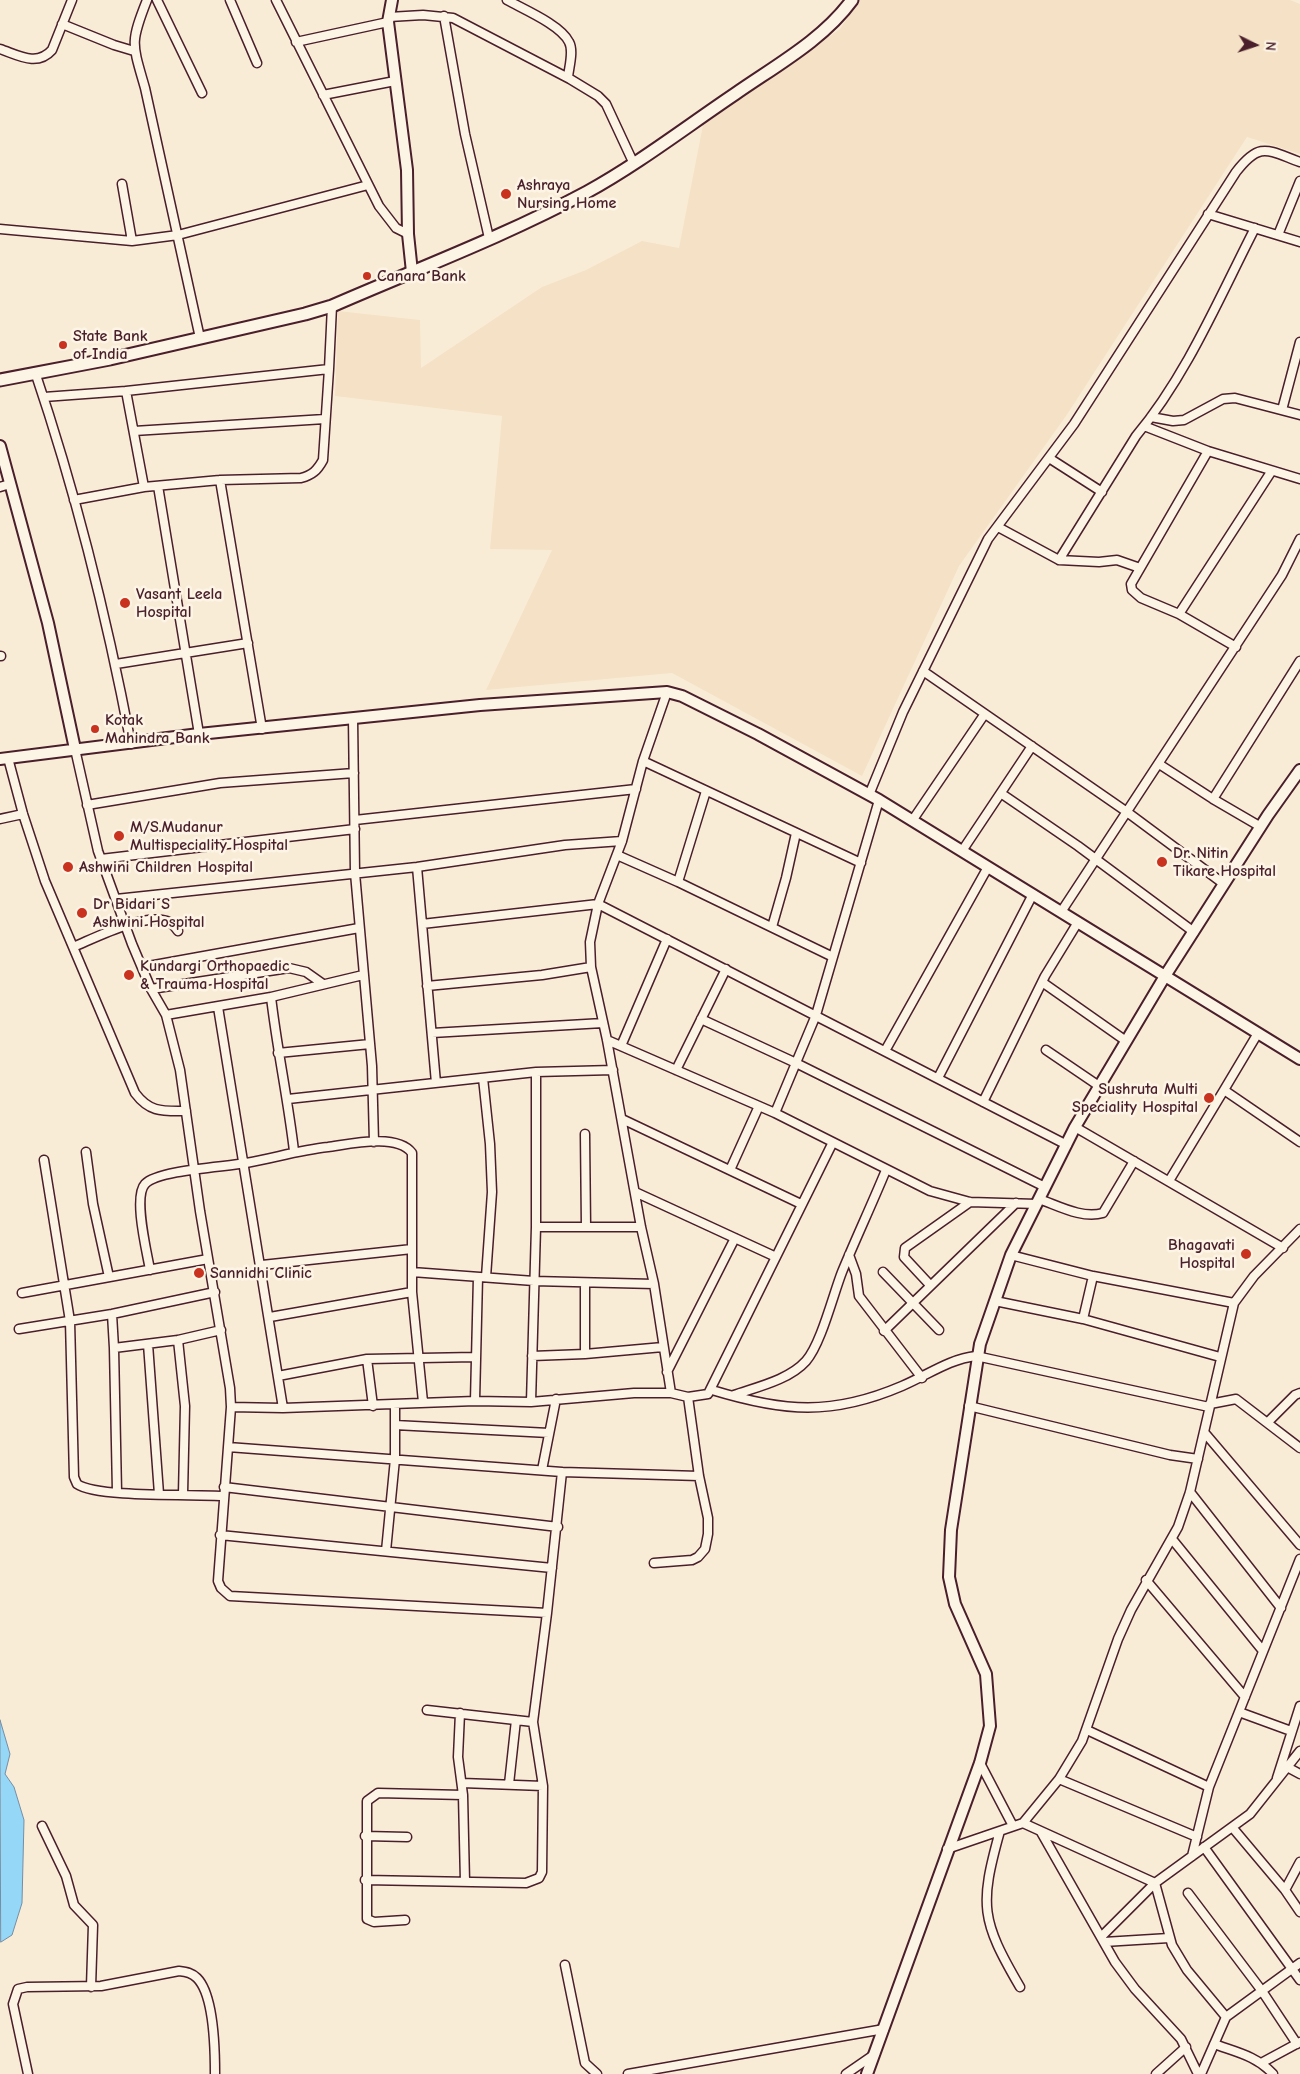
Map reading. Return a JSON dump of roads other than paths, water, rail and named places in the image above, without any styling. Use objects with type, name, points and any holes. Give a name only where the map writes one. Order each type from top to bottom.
[{"type":"main road","points":[[0,380],[110,359],[332,306],[489,238],[587,192],[633,162],[785,60],[836,20],[852,0]]},
{"type":"street","points":[[0,49],[31,60],[40,59],[52,50],[72,0]]},
{"type":"street","points":[[147,0],[134,35],[134,50],[145,88],[200,338]]},
{"type":"street","points":[[157,0],[202,93]]},
{"type":"street","points":[[230,0],[257,63]]},
{"type":"street","points":[[276,0],[379,206],[396,228],[408,234]]},
{"type":"street","points":[[392,0],[389,19],[407,170],[408,234],[412,272]]},
{"type":"street","points":[[507,0],[561,31],[571,48],[568,77]]},
{"type":"street","points":[[296,42],[389,19],[444,16],[464,23],[568,77],[598,96],[606,104],[633,162]]},
{"type":"street","points":[[444,16],[465,134],[489,238]]},
{"type":"street","points":[[62,24],[114,45],[134,50]]},
{"type":"street","points":[[323,94],[395,81]]},
{"type":"street","points":[[869,795],[923,671],[971,571],[998,526],[1074,424],[1208,214],[1249,155],[1269,151],[1300,162]]},
{"type":"street","points":[[1278,235],[1300,180]]},
{"type":"street","points":[[122,184],[132,241]]},
{"type":"street","points":[[0,229],[132,241],[178,234],[368,185]]},
{"type":"street","points":[[1208,214],[1300,242]]},
{"type":"street","points":[[1059,560],[1178,376],[1255,228]]},
{"type":"street","points":[[74,500],[144,487],[220,480],[301,478],[311,475],[318,469],[323,460],[332,306]]},
{"type":"street","points":[[1282,410],[1297,364],[1300,342]]},
{"type":"street","points":[[44,397],[126,391],[329,369]]},
{"type":"street","points":[[35,372],[74,500],[116,664],[131,744]]},
{"type":"street","points":[[126,391],[144,487]]},
{"type":"street","points":[[1151,418],[1173,421],[1184,420],[1223,399],[1235,398],[1300,415]]},
{"type":"street","points":[[134,431],[325,418]]},
{"type":"street","points":[[1144,426],[1208,452],[1300,479]]},
{"type":"street","points":[[0,446],[5,485],[48,623],[87,805],[101,859],[143,968],[166,1015],[180,1070],[208,1259],[221,1330],[231,1407],[220,1535],[218,1581],[221,1588],[230,1596],[547,1613]]},
{"type":"street","points":[[1208,452],[1131,584],[1136,595],[1179,614],[1236,647]]},
{"type":"street","points":[[1049,458],[1102,492]]},
{"type":"street","points":[[1179,614],[1271,472]]},
{"type":"street","points":[[220,480],[262,729]]},
{"type":"street","points":[[158,486],[199,734]]},
{"type":"street","points":[[998,526],[1059,560],[1099,562],[1117,560],[1140,568]]},
{"type":"street","points":[[1061,912],[1236,647],[1282,575],[1300,539]]},
{"type":"street","points":[[116,664],[248,643]]},
{"type":"street","points":[[1213,799],[1300,661]]},
{"type":"street","points":[[923,671],[984,715],[1127,812],[1224,884]]},
{"type":"street","points":[[666,692],[643,761],[622,841],[598,904],[590,942],[591,967],[613,1070],[641,1227],[654,1284],[670,1393]]},
{"type":"street","points":[[186,1111],[153,1109],[143,1104],[135,1093],[45,881],[4,758],[131,744],[199,734],[262,729],[353,718],[526,701],[666,692],[682,696],[758,734],[879,800],[1300,1059]]},
{"type":"street","points":[[912,821],[984,715]]},
{"type":"street","points":[[353,718],[355,873],[370,1044],[374,1142]]},
{"type":"street","points":[[962,851],[1002,794],[1032,746]]},
{"type":"street","points":[[643,761],[860,863]]},
{"type":"street","points":[[1159,764],[1261,827]]},
{"type":"street","points":[[867,2074],[947,1849],[980,1763],[990,1726],[986,1674],[955,1604],[949,1577],[952,1530],[976,1356],[1011,1254],[1075,1127],[1165,976],[1300,770]]},
{"type":"street","points":[[87,805],[220,783],[354,773]]},
{"type":"street","points":[[355,820],[636,789]]},
{"type":"street","points":[[678,882],[706,790]]},
{"type":"street","points":[[1002,794],[1194,932]]},
{"type":"street","points":[[774,1113],[816,1015],[879,800]]},
{"type":"street","points":[[0,819],[23,814]]},
{"type":"street","points":[[101,859],[355,829]]},
{"type":"street","points":[[772,927],[796,833]]},
{"type":"street","points":[[116,899],[417,866],[565,845],[622,841]]},
{"type":"street","points":[[617,855],[678,882],[833,957]]},
{"type":"street","points":[[417,866],[436,1083]]},
{"type":"street","points":[[885,1051],[988,867]]},
{"type":"street","points":[[938,1078],[1033,894]]},
{"type":"street","points":[[422,924],[598,904],[1067,1145]]},
{"type":"street","points":[[73,947],[126,926],[159,920],[171,923],[178,931]]},
{"type":"street","points":[[983,1102],[1042,982],[1078,922]]},
{"type":"street","points":[[143,968],[359,928]]},
{"type":"street","points":[[621,1046],[667,939]]},
{"type":"street","points":[[427,986],[542,975],[591,967]]},
{"type":"street","points":[[152,989],[289,968],[306,972],[323,984]]},
{"type":"street","points":[[676,1070],[726,969]]},
{"type":"street","points":[[166,1015],[271,997],[363,974]]},
{"type":"street","points":[[1042,982],[1126,1041]]},
{"type":"street","points":[[271,997],[278,1052],[288,1099],[294,1151]]},
{"type":"street","points":[[218,1007],[262,1265],[283,1408]]},
{"type":"street","points":[[702,1019],[796,1063],[1045,1188]]},
{"type":"street","points":[[432,1034],[603,1023]]},
{"type":"street","points":[[1168,1182],[1258,1033]]},
{"type":"street","points":[[607,1040],[774,1113],[930,1192],[970,1202],[1038,1202],[1093,1216],[1102,1213],[1134,1161]]},
{"type":"street","points":[[278,1052],[370,1044]]},
{"type":"street","points":[[1046,1050],[1099,1086]]},
{"type":"street","points":[[288,1099],[536,1072],[613,1070]]},
{"type":"street","points":[[531,1402],[536,1227],[536,1072]]},
{"type":"street","points":[[474,1401],[475,1357],[492,1192],[490,1144],[483,1078]]},
{"type":"street","points":[[1224,1090],[1300,1142]]},
{"type":"street","points":[[730,1170],[759,1106]]},
{"type":"street","points":[[622,1119],[801,1204]]},
{"type":"street","points":[[1075,1127],[1283,1248]]},
{"type":"street","points":[[585,1134],[586,1227]]},
{"type":"street","points":[[150,1270],[139,1201],[145,1184],[153,1179],[194,1170],[245,1164],[294,1151],[374,1142],[402,1145],[412,1154],[412,1292],[423,1402]]},
{"type":"street","points":[[231,1407],[373,1406],[423,1402],[474,1401],[531,1402],[634,1393],[670,1393],[688,1397],[702,1396],[712,1390],[801,1204],[832,1144]]},
{"type":"street","points":[[86,1152],[93,1204],[109,1277]]},
{"type":"street","points":[[44,1160],[70,1321],[74,1478],[77,1484],[83,1488],[158,1494],[223,1491],[558,1526]]},
{"type":"street","points":[[731,1396],[770,1382],[793,1371],[806,1361],[815,1345],[849,1255],[886,1170]]},
{"type":"street","points":[[635,1192],[776,1257]]},
{"type":"street","points":[[930,1286],[904,1257],[906,1248],[970,1202]]},
{"type":"street","points":[[884,1331],[1016,1203]]},
{"type":"street","points":[[536,1227],[641,1227]]},
{"type":"street","points":[[947,1849],[1023,1823],[1059,1778],[1087,1730],[1118,1639],[1146,1580],[1172,1539],[1190,1492],[1234,1303],[1254,1276],[1300,1230]]},
{"type":"street","points":[[666,1372],[735,1238]]},
{"type":"street","points":[[262,1265],[412,1249]]},
{"type":"street","points":[[1011,1254],[1093,1276],[1234,1303]]},
{"type":"street","points":[[849,1255],[856,1274],[859,1296],[922,1378]]},
{"type":"street","points":[[22,1293],[208,1259]]},
{"type":"street","points":[[412,1272],[534,1281],[654,1284]]},
{"type":"street","points":[[883,1272],[939,1330]]},
{"type":"street","points":[[1083,1319],[1093,1276]]},
{"type":"street","points":[[585,1354],[586,1283]]},
{"type":"street","points":[[19,1329],[112,1314],[215,1292]]},
{"type":"street","points":[[270,1317],[412,1292]]},
{"type":"street","points":[[995,1302],[1083,1319],[1220,1357]]},
{"type":"street","points":[[112,1314],[117,1492]]},
{"type":"street","points":[[114,1348],[178,1340],[221,1330]]},
{"type":"street","points":[[178,1340],[184,1406],[183,1494]]},
{"type":"street","points":[[148,1344],[158,1494]]},
{"type":"street","points":[[532,1356],[585,1354],[663,1347]]},
{"type":"street","points":[[712,1390],[731,1396],[787,1406],[835,1408],[875,1398],[922,1378],[950,1362],[976,1356],[1210,1405],[1236,1399],[1300,1448]]},
{"type":"street","points":[[278,1376],[367,1359],[475,1357]]},
{"type":"street","points":[[367,1359],[373,1406]]},
{"type":"street","points":[[1268,1422],[1300,1393]]},
{"type":"street","points":[[654,1564],[692,1560],[705,1549],[708,1518],[699,1476],[688,1397]]},
{"type":"street","points":[[542,1470],[556,1400]]},
{"type":"street","points":[[386,1552],[395,1459],[396,1404]]},
{"type":"street","points":[[969,1406],[1170,1455],[1198,1459]]},
{"type":"street","points":[[395,1425],[549,1433]]},
{"type":"street","points":[[1204,1432],[1300,1545]]},
{"type":"street","points":[[228,1447],[562,1472],[699,1476]]},
{"type":"street","points":[[366,1880],[526,1883],[538,1878],[542,1872],[543,1786],[532,1722],[558,1526],[562,1472]]},
{"type":"street","points":[[1190,1492],[1280,1608]]},
{"type":"street","points":[[220,1535],[552,1568]]},
{"type":"street","points":[[1172,1539],[1263,1651]]},
{"type":"street","points":[[1192,1856],[1209,1787],[1300,1559]]},
{"type":"street","points":[[1146,1580],[1245,1697]]},
{"type":"street","points":[[1275,1782],[1300,1706]]},
{"type":"street","points":[[428,1710],[532,1722]]},
{"type":"street","points":[[1239,1712],[1291,1731]]},
{"type":"street","points":[[460,1713],[458,1757],[463,1795],[465,1882]]},
{"type":"street","points":[[509,1784],[516,1720]]},
{"type":"street","points":[[1087,1730],[1209,1787]]},
{"type":"street","points":[[1102,1940],[1154,1884],[1250,1814],[1300,1751]]},
{"type":"street","points":[[980,1763],[1013,1826]]},
{"type":"street","points":[[1287,1767],[1300,1774]]},
{"type":"street","points":[[1059,1778],[1197,1836]]},
{"type":"street","points":[[462,1783],[543,1786]]},
{"type":"street","points":[[405,1920],[374,1922],[367,1919],[365,1836],[367,1801],[378,1793],[463,1795]]},
{"type":"street","points":[[1023,1823],[1154,1884],[1169,1938],[1187,1970],[1226,2017]]},
{"type":"street","points":[[42,1826],[66,1876],[74,1905],[93,1925],[91,1987]]},
{"type":"street","points":[[1232,1827],[1300,1912]]},
{"type":"street","points":[[1000,1831],[986,1887],[986,1913],[997,1948],[1020,1987]]},
{"type":"street","points":[[1041,1832],[1064,1869],[1102,1940],[1135,1989],[1186,2047],[1200,2074]]},
{"type":"street","points":[[365,1836],[407,1837]]},
{"type":"street","points":[[1204,1847],[1300,1980]]},
{"type":"street","points":[[1284,1890],[1300,1862]]},
{"type":"street","points":[[1188,1892],[1262,1991],[1298,2043],[1262,2062]]},
{"type":"street","points":[[1102,1940],[1169,1938]]},
{"type":"street","points":[[1200,2074],[1226,2017],[1300,1963]]},
{"type":"street","points":[[565,1965],[585,2063],[597,2074]]},
{"type":"street","points":[[28,2074],[14,2004],[14,1997],[18,1989],[27,1987],[91,1987],[179,1971],[189,1972],[198,1979],[206,1992],[210,2007],[215,2074]]},
{"type":"street","points":[[628,2074],[884,2029]]},
{"type":"street","points":[[1214,2044],[1262,2062],[1273,2074]]},
{"type":"street","points":[[1156,2074],[1186,2047]]},
{"type":"street","points":[[846,2074],[875,2054]]},
{"type":"water","points":[[0,1720],[10,1754],[5,1774],[14,1787],[24,1820],[22,1903],[12,1935],[1,1942]]},
{"type":"place","name":"Ashraya Nursing Home","points":[[506,194]]},
{"type":"place","name":"Canara Bank","points":[[367,276]]},
{"type":"place","name":"State Bank of India","points":[[63,345]]},
{"type":"place","name":"Vasant Leela Hospital","points":[[125,603]]},
{"type":"place","name":"Kotak Mahindra Bank","points":[[95,729]]},
{"type":"place","name":"M/S.Mudanur Multispeciality Hospital","points":[[119,836]]},
{"type":"place","name":"Dr. Nitin Tikare Hospital","points":[[1162,862]]},
{"type":"place","name":"Ashwini Children Hospital","points":[[68,867]]},
{"type":"place","name":"Dr Bidari S Ashwini Hospital","points":[[82,913]]},
{"type":"place","name":"Kundargi Orthopaedic & Trauma Hospital","points":[[129,975]]},
{"type":"place","name":"Sushruta Multi Speciality Hospital","points":[[1209,1098]]},
{"type":"place","name":"Bhagavati Hospital","points":[[1246,1254]]},
{"type":"place","name":"Sannidhi Clinic","points":[[199,1273]]}]
